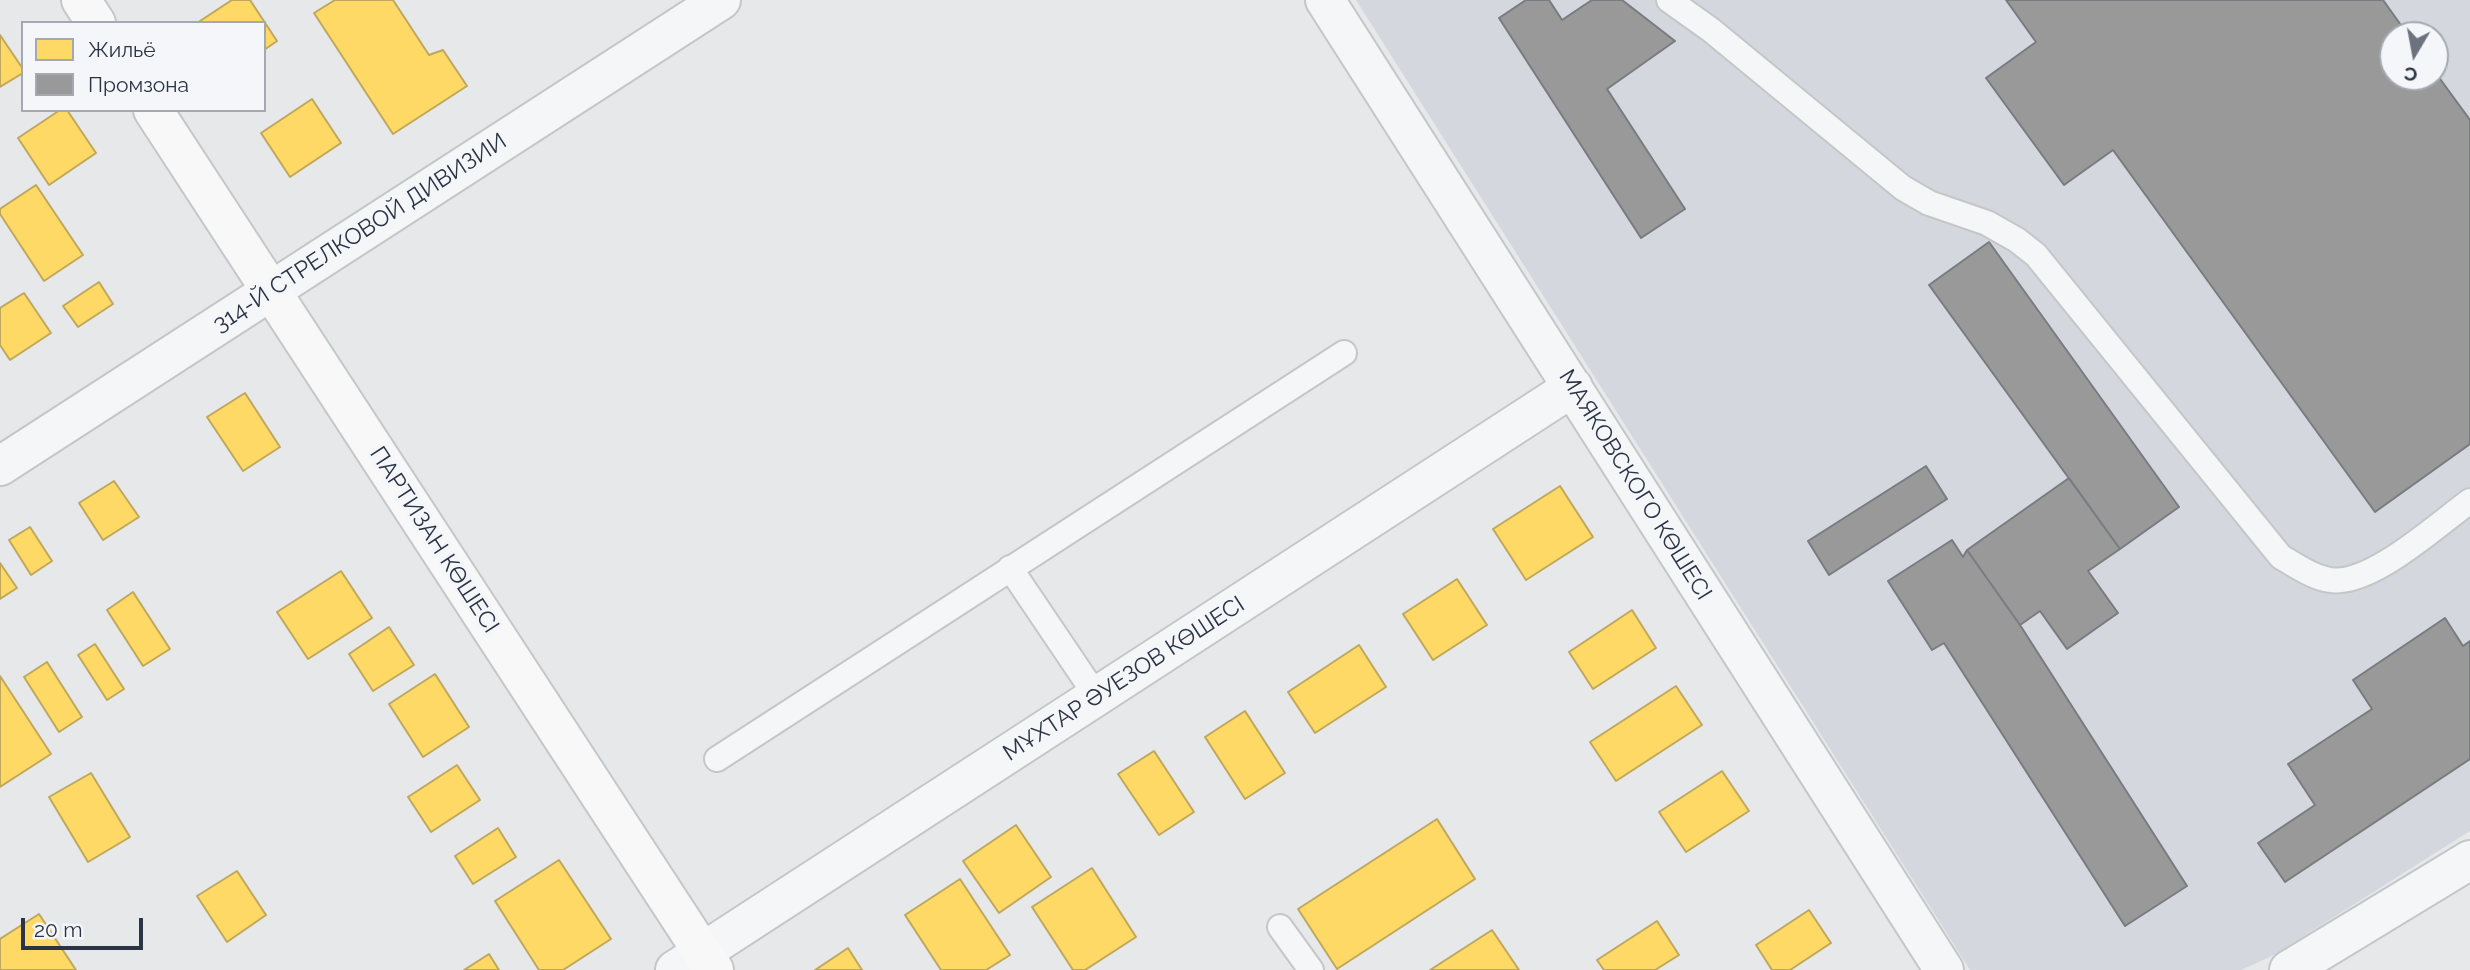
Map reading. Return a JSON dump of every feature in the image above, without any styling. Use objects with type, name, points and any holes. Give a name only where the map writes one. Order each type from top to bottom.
[{"type":"main road","points":[[81,0],[95,21]]},
{"type":"main road","name":"ПАРТИЗАН КӨШЕСІ","points":[[154,112],[271,291],[697,964]]},
{"type":"street","name":"314-Й СТРЕЛКОВОЙ ДИВИЗИИ","points":[[0,466],[721,0]]},
{"type":"street","name":"МАЯКОВСКОГО КӨШЕСІ","points":[[1325,0],[1944,970]]},
{"type":"street","name":"МҰХТАР ӘУЕЗОВ КӨШЕСІ","points":[[697,964],[1097,697],[1573,387]]},
{"type":"street","points":[[2289,970],[2470,860]]},
{"type":"lane","points":[[1669,0],[1711,30],[1903,187],[1929,203],[1987,223],[2017,240],[2036,255],[2281,557],[2304,571],[2332,580],[2358,577],[2383,565],[2470,501]]},
{"type":"lane","points":[[717,759],[1344,353]]},
{"type":"lane","points":[[1010,568],[1097,697]]},
{"type":"lane","points":[[1280,927],[1311,970]]},
{"type":"shaded area","points":[[1356,0],[2470,0],[2470,831],[2274,955],[2241,970],[1970,970]]},
{"type":"building: Жильё","points":[[232,0],[250,0],[264,21],[200,21]]},
{"type":"building: Жильё","points":[[335,0],[393,0],[429,55],[443,50],[467,86],[393,134],[314,13]]},
{"type":"building: Жильё","points":[[266,24],[277,41],[266,49]]},
{"type":"building: Жильё","points":[[0,35],[21,66],[21,74],[0,87]]},
{"type":"building: Жильё","points":[[312,99],[341,143],[290,177],[261,133]]},
{"type":"building: Жильё","points":[[57,112],[68,112],[96,153],[49,185],[18,138]]},
{"type":"building: Жильё","points":[[36,185],[83,255],[44,281],[0,214],[0,209]]},
{"type":"building: Жильё","points":[[99,282],[113,304],[78,327],[63,306]]},
{"type":"building: Жильё","points":[[24,293],[51,333],[10,360],[0,345],[0,308]]},
{"type":"building: Жильё","points":[[245,393],[280,447],[243,471],[207,417]]},
{"type":"building: Жильё","points":[[114,481],[139,517],[103,540],[79,503]]},
{"type":"building: Жильё","points":[[1560,486],[1593,537],[1526,580],[1493,529]]},
{"type":"building: Жильё","points":[[30,527],[52,561],[31,575],[9,540]]},
{"type":"building: Жильё","points":[[0,563],[17,588],[0,599]]},
{"type":"building: Жильё","points":[[341,571],[372,618],[308,659],[277,612]]},
{"type":"building: Жильё","points":[[1457,579],[1487,625],[1433,660],[1403,614]]},
{"type":"building: Жильё","points":[[133,592],[170,649],[143,666],[107,610]]},
{"type":"building: Жильё","points":[[1632,610],[1656,648],[1593,689],[1569,652]]},
{"type":"building: Жильё","points":[[389,627],[414,665],[373,691],[349,654]]},
{"type":"building: Жильё","points":[[95,644],[124,689],[107,700],[78,655]]},
{"type":"building: Жильё","points":[[1359,645],[1386,687],[1315,733],[1288,692]]},
{"type":"building: Жильё","points":[[47,662],[82,717],[59,732],[24,677]]},
{"type":"building: Жильё","points":[[435,674],[469,727],[423,757],[389,704]]},
{"type":"building: Жильё","points":[[0,676],[51,754],[0,787]]},
{"type":"building: Жильё","points":[[1676,686],[1702,725],[1616,781],[1590,742]]},
{"type":"building: Жильё","points":[[1245,711],[1285,773],[1245,799],[1205,737]]},
{"type":"building: Жильё","points":[[1154,751],[1194,812],[1159,835],[1118,774]]},
{"type":"building: Жильё","points":[[457,765],[480,800],[431,832],[408,797]]},
{"type":"building: Жильё","points":[[1722,771],[1749,811],[1686,852],[1659,812]]},
{"type":"building: Жильё","points":[[91,773],[130,837],[88,862],[49,797]]},
{"type":"building: Жильё","points":[[1437,819],[1475,879],[1337,969],[1298,909]]},
{"type":"building: Жильё","points":[[1016,825],[1051,877],[999,913],[963,861]]},
{"type":"building: Жильё","points":[[498,828],[516,857],[473,884],[455,856]]},
{"type":"building: Жильё","points":[[559,860],[611,939],[563,970],[539,970],[495,901]]},
{"type":"building: Жильё","points":[[1092,868],[1136,937],[1085,970],[1073,970],[1032,907]]},
{"type":"building: Жильё","points":[[237,871],[266,915],[227,942],[197,896]]},
{"type":"building: Жильё","points":[[960,879],[1010,955],[986,970],[941,970],[905,915]]},
{"type":"building: Жильё","points":[[1809,910],[1831,943],[1790,970],[1772,970],[1756,945]]},
{"type":"building: Жильё","points":[[39,914],[76,970],[0,970],[0,939]]},
{"type":"building: Жильё","points":[[1657,921],[1679,955],[1655,970],[1604,970],[1597,960]]},
{"type":"building: Жильё","points":[[1492,930],[1519,970],[1430,970]]},
{"type":"building: Жильё","points":[[848,948],[862,970],[815,970]]},
{"type":"building: Жильё","points":[[489,954],[499,970],[464,970]]},
{"type":"building: Промзона","points":[[1526,0],[1549,0],[1562,20],[1592,0],[1622,0],[1675,41],[1607,89],[1685,209],[1641,238],[1499,18]]},
{"type":"building: Промзона","points":[[2006,0],[2383,0],[2398,21],[2379,21],[2379,91],[2449,91],[2470,120],[2470,444],[2375,512],[2113,150],[2064,185],[1986,78],[2036,42]]},
{"type":"building: Промзона","points":[[1989,242],[2179,507],[2120,549],[1929,285]]},
{"type":"building: Промзона","points":[[1926,466],[1947,499],[1829,575],[1808,541]]},
{"type":"building: Промзона","points":[[2069,478],[2120,549],[2088,571],[2118,613],[2067,649],[2040,611],[2020,625],[1967,550]]},
{"type":"building: Промзона","points":[[1952,540],[1963,557],[1967,550],[2020,625],[2187,886],[2125,926],[1944,643],[1932,650],[1888,581]]},
{"type":"building: Промзона","points":[[2445,618],[2463,646],[2470,641],[2470,759],[2285,882],[2258,843],[2315,805],[2288,764],[2372,709],[2353,680]]}]
